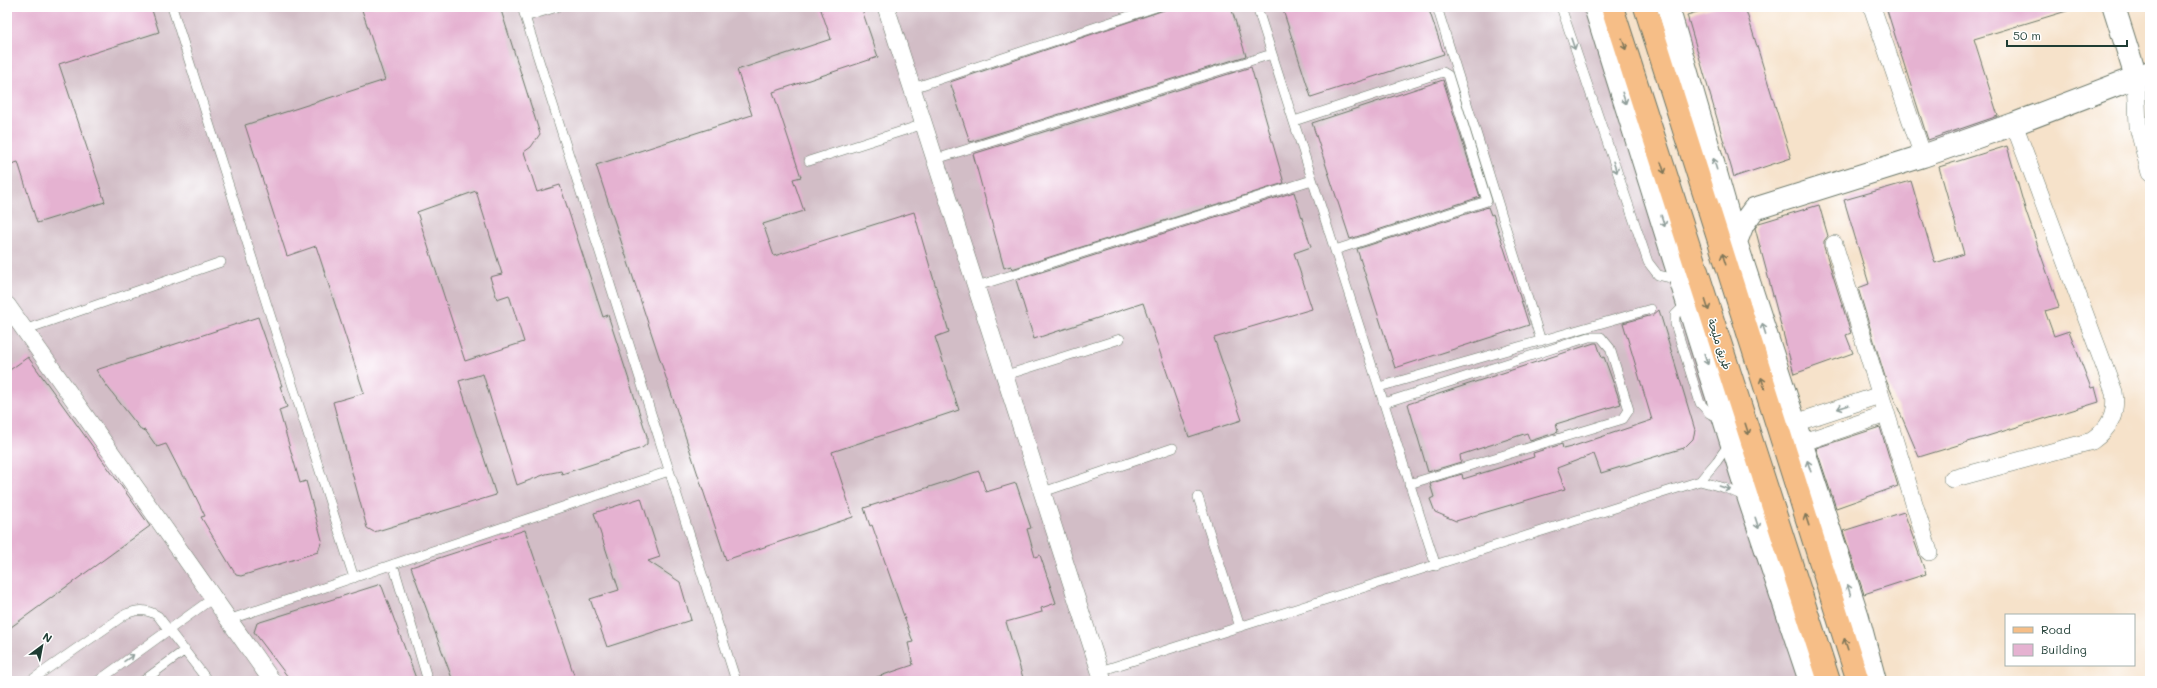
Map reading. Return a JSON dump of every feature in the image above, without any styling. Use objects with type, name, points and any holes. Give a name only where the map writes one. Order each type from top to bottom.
[{"type":"main road","name":"طريق مليحة","points":[[1612,7],[1688,286],[1829,681]]},
{"type":"main road","points":[[1645,7],[1858,681]]},
{"type":"street","points":[[886,7],[1044,492],[1102,676]]},
{"type":"street","points":[[1595,7],[1688,286],[1749,499],[1810,681]]},
{"type":"street","points":[[1668,7],[1723,191],[1736,242],[1858,617],[1875,681]]},
{"type":"street","points":[[1872,7],[1922,156]]},
{"type":"street","points":[[2114,7],[2143,75],[2138,127],[2150,173]]},
{"type":"street","points":[[1736,242],[1743,224],[1754,209],[1922,156],[2014,124],[2143,75]]},
{"type":"street","points":[[1952,479],[2092,441],[2109,425],[2114,415],[2114,392],[2014,124]]},
{"type":"street","points":[[1723,191],[1737,201],[1754,209]]},
{"type":"street","points":[[1834,244],[1929,552]]},
{"type":"street","points":[[7,305],[272,681]]},
{"type":"street","points":[[1798,433],[1880,395]]},
{"type":"street","points":[[1798,433],[1886,414]]},
{"type":"lane","points":[[172,7],[354,578]]},
{"type":"lane","points":[[522,7],[736,681]]},
{"type":"lane","points":[[525,17],[557,7]]},
{"type":"lane","points":[[912,88],[1156,7]]},
{"type":"lane","points":[[1257,7],[1436,566]]},
{"type":"lane","points":[[1437,7],[1541,341]]},
{"type":"lane","points":[[1561,7],[1648,262],[1658,275],[1688,286]]},
{"type":"lane","points":[[936,159],[1272,54]]},
{"type":"lane","points":[[1294,121],[1443,72],[1448,75],[1487,201],[1335,250]]},
{"type":"lane","points":[[809,160],[924,124]]},
{"type":"lane","points":[[977,286],[1312,180]]},
{"type":"lane","points":[[24,330],[221,262]]},
{"type":"lane","points":[[1379,387],[1651,309]]},
{"type":"lane","points":[[1384,403],[1589,337],[1601,337],[1606,341],[1610,348],[1629,410],[1623,419],[1409,484]]},
{"type":"lane","points":[[1006,375],[1120,339]]},
{"type":"lane","points":[[1102,676],[1240,627],[1700,482],[1718,462],[1729,431]]},
{"type":"lane","points":[[1044,492],[1174,448]]},
{"type":"lane","points":[[228,620],[669,471]]},
{"type":"lane","points":[[1700,482],[1725,488],[1749,499]]},
{"type":"lane","points":[[1198,497],[1240,627]]},
{"type":"lane","points":[[393,564],[428,681]]},
{"type":"lane","points":[[98,681],[213,598]]},
{"type":"lane","points":[[30,681],[134,611],[151,611],[158,616],[207,681]]},
{"type":"lane","points":[[143,681],[185,650]]},
{"type":"shaded area","points":[[7,7],[1604,7],[1814,681],[7,681]]},
{"type":"building","points":[[7,7],[151,7],[159,32],[59,64],[105,202],[37,223],[18,162],[11,164],[7,150]]},
{"type":"building","points":[[361,7],[500,7],[540,134],[531,147],[524,152],[537,192],[560,185],[603,317],[608,315],[647,436],[647,444],[642,448],[562,474],[561,471],[546,474],[517,485],[483,374],[459,381],[496,495],[374,532],[367,528],[333,402],[364,393],[316,246],[287,256],[245,125],[385,80]],"holes":[[[476,191],[502,274],[490,277],[497,299],[509,295],[524,342],[465,361],[417,212]]]},
{"type":"building","points":[[820,7],[861,7],[878,57],[773,92],[801,177],[793,179],[804,211],[763,224],[774,256],[914,212],[949,332],[935,337],[959,410],[832,452],[853,517],[726,560],[596,165],[752,115],[737,70],[831,39]]},
{"type":"building","points":[[1173,7],[1231,7],[1246,56],[970,142],[950,82]]},
{"type":"building","points":[[1282,7],[1428,7],[1444,54],[1311,97]]},
{"type":"building","points":[[1714,7],[1745,7],[1791,158],[1734,177],[1687,15]]},
{"type":"building","points":[[1886,7],[2070,7],[2070,10],[1974,39],[1998,116],[1928,140]]},
{"type":"building","points":[[1251,67],[1284,183],[1012,269],[1011,266],[1004,268],[973,154]]},
{"type":"building","points":[[1443,80],[1480,197],[1350,239],[1312,123]]},
{"type":"building","points":[[2007,146],[2026,212],[2059,307],[2045,311],[2054,336],[2069,331],[2091,388],[2095,387],[2099,402],[1919,457],[1886,380],[1858,288],[1869,284],[1844,200],[1911,181],[1935,263],[1964,254],[1939,167]]},
{"type":"building","points":[[1294,192],[1311,247],[1294,253],[1312,309],[1214,338],[1242,420],[1189,437],[1143,303],[1034,339],[1016,280]]},
{"type":"building","points":[[1819,205],[1828,236],[1824,241],[1824,247],[1851,333],[1846,335],[1853,353],[1794,374],[1755,228],[1759,223]]},
{"type":"building","points":[[1488,207],[1491,215],[1493,214],[1529,325],[1395,368],[1357,249]]},
{"type":"building","points":[[1659,310],[1695,430],[1693,439],[1684,448],[1601,473],[1594,454],[1557,468],[1565,489],[1456,521],[1435,512],[1430,499],[1434,497],[1430,484],[1432,483],[1462,474],[1463,479],[1534,457],[1533,453],[1562,444],[1563,449],[1571,447],[1652,420],[1623,323],[1653,315]]},
{"type":"building","points":[[258,317],[282,386],[280,386],[287,407],[279,410],[300,483],[306,481],[322,540],[318,552],[241,576],[236,575],[201,517],[205,516],[186,477],[183,477],[166,444],[157,447],[145,430],[142,431],[96,370]]},
{"type":"building","points":[[1597,343],[1602,358],[1604,357],[1621,404],[1556,424],[1558,432],[1530,441],[1527,433],[1460,455],[1461,462],[1428,472],[1408,404]]},
{"type":"building","points":[[28,357],[150,526],[7,630],[7,372]]},
{"type":"building","points":[[1880,427],[1898,486],[1836,508],[1816,448]]},
{"type":"building","points":[[979,471],[986,492],[1016,483],[1031,528],[1027,529],[1035,557],[1040,555],[1056,603],[1041,608],[1042,612],[1006,622],[1024,681],[872,681],[871,679],[913,665],[908,643],[913,642],[872,525],[870,526],[864,508]]},
{"type":"building","points":[[641,498],[660,557],[648,561],[680,582],[691,620],[607,647],[590,599],[619,590],[594,513]]},
{"type":"building","points":[[1904,512],[1926,574],[1864,594],[1843,531]]},
{"type":"building","points":[[525,530],[576,681],[453,681],[411,567]]},
{"type":"building","points":[[381,584],[417,681],[291,681],[254,632],[257,623]]}]
